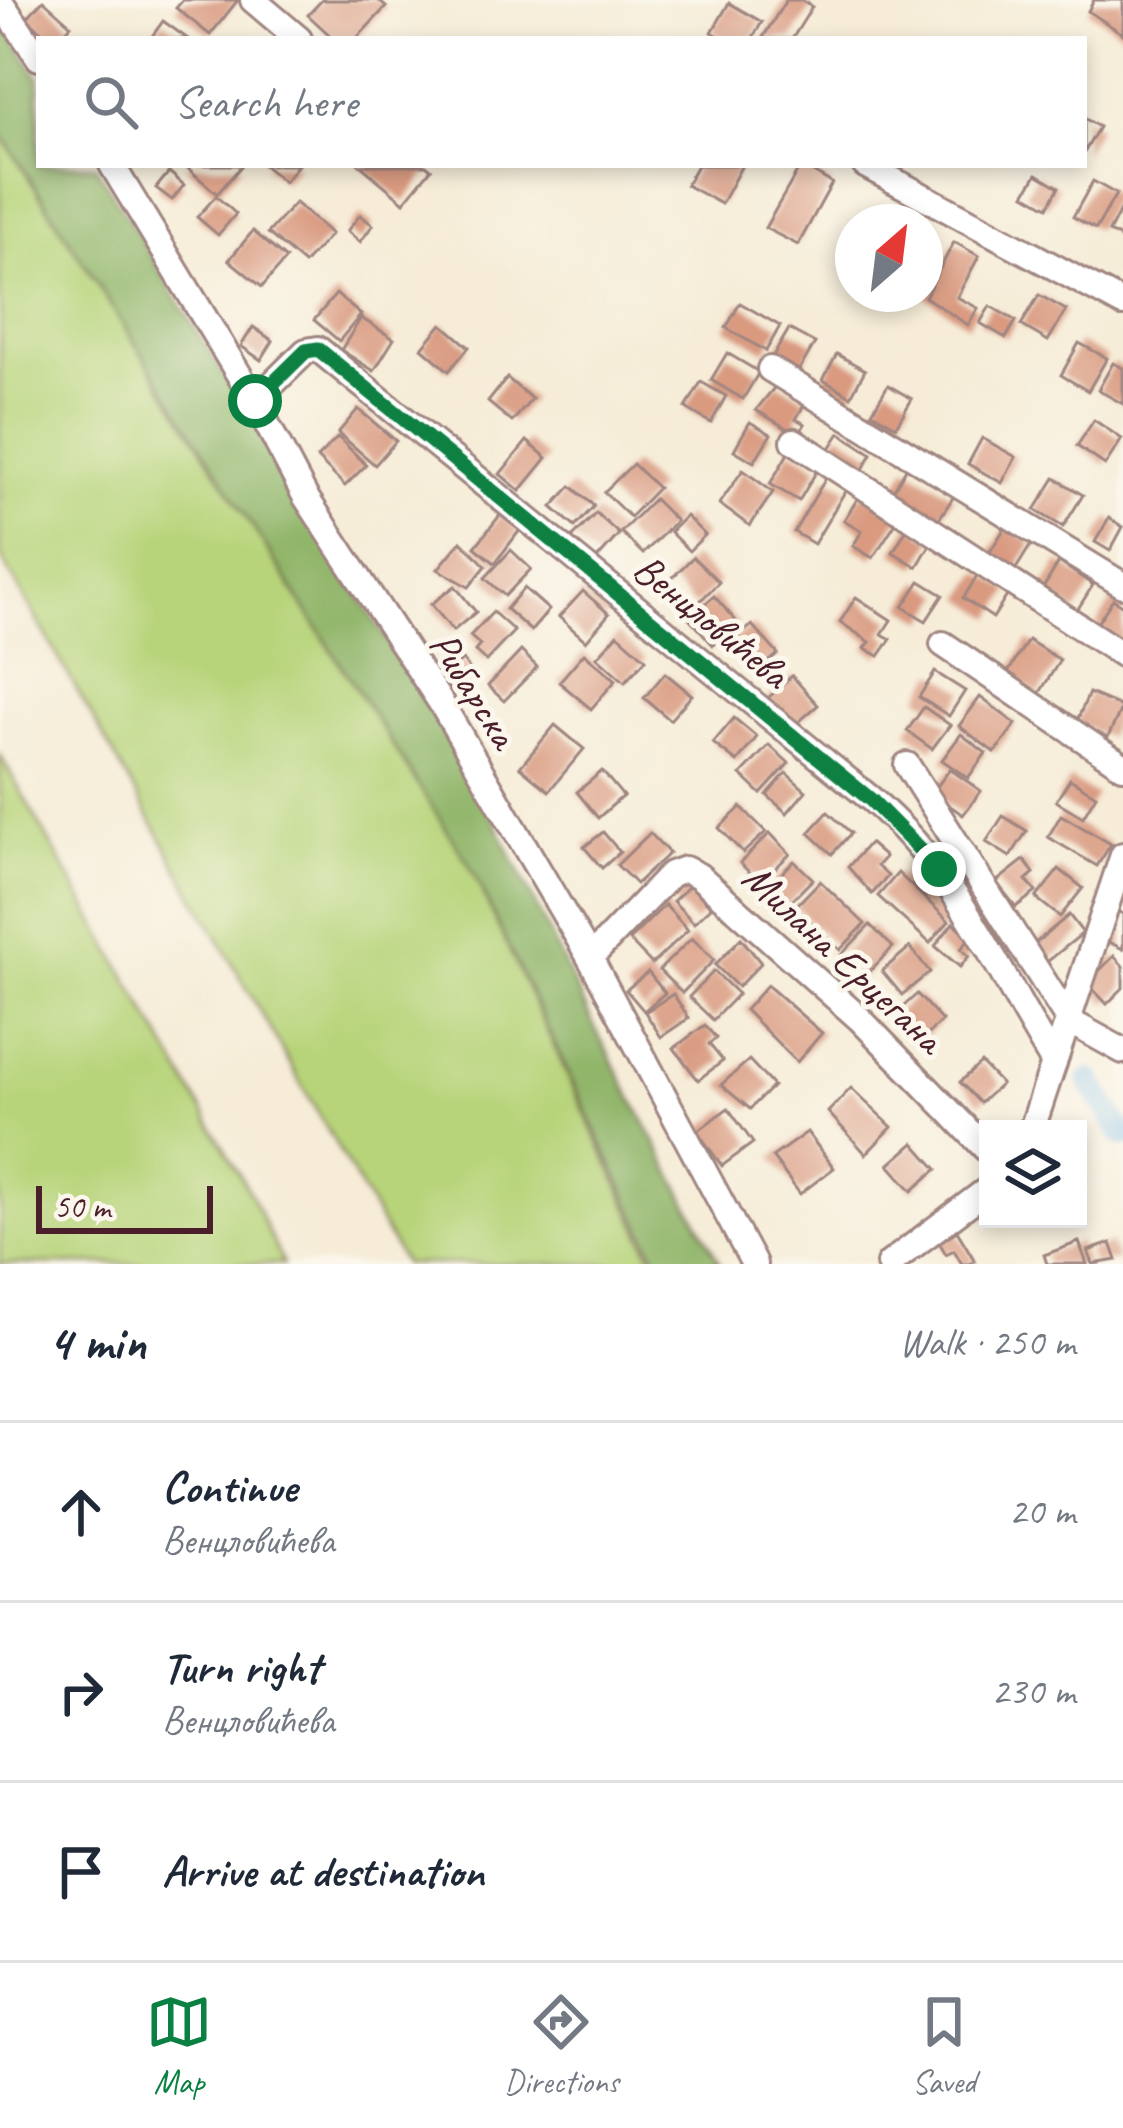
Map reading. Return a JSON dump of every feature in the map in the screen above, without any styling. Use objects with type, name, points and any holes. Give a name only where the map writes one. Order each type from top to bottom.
[{"type":"street","points":[[253,0],[295,36]]},
{"type":"street","points":[[0,1],[36,54]]},
{"type":"street","name":"Рибарска","points":[[114,168],[255,401],[305,496],[441,703],[590,958],[754,1264]]},
{"type":"street","points":[[872,168],[1123,304]]},
{"type":"street","name":"Венцловићева","points":[[255,401],[306,351],[318,349],[883,809],[917,842],[960,898],[1054,1063]]},
{"type":"street","points":[[770,369],[1123,586]]},
{"type":"street","points":[[794,441],[1123,655]]},
{"type":"street","points":[[944,644],[1123,766]]},
{"type":"street","points":[[907,765],[1069,1021],[1123,1052]]},
{"type":"street","points":[[1035,1120],[1123,855]]},
{"type":"street","name":"Милана Ерцегана","points":[[590,958],[671,874],[685,869],[699,876],[860,1019],[979,1142]]},
{"type":"street","points":[[889,1264],[979,1196]]},
{"type":"green space","points":[[0,18],[36,73],[36,168],[97,168],[484,799],[596,1030],[720,1264],[659,1264],[470,866],[0,132]]},
{"type":"green space","points":[[0,133],[470,866],[655,1264],[404,1264],[0,555]]},
{"type":"green space","points":[[0,755],[251,1195],[283,1264],[0,1264]]},
{"type":"building","points":[[43,0],[71,25],[61,36],[47,36],[27,18]]},
{"type":"building","points":[[183,0],[238,0],[210,35],[176,8]]},
{"type":"building","points":[[322,0],[378,0],[386,7],[359,36],[331,36],[308,15]]},
{"type":"building","points":[[786,0],[801,0],[812,7],[794,36],[764,36]]},
{"type":"building","points":[[1094,0],[1123,0],[1123,34],[1088,11]]},
{"type":"building","points":[[729,3],[762,22],[754,36],[712,32]]},
{"type":"building","points":[[163,21],[184,36],[152,36]]},
{"type":"building","points":[[1087,120],[1099,127],[1087,148]]},
{"type":"building","points":[[187,168],[239,168],[217,194]]},
{"type":"building","points":[[267,168],[296,168],[284,182]]},
{"type":"building","points":[[364,168],[431,169],[404,202]]},
{"type":"building","points":[[695,168],[740,168],[721,204],[686,185]]},
{"type":"building","points":[[799,168],[832,183],[798,245],[765,228]]},
{"type":"building","points":[[169,172],[184,185],[172,200],[156,188]]},
{"type":"building","points":[[1037,174],[1059,187],[1048,207],[1025,194]]},
{"type":"building","points":[[1093,181],[1116,194],[1096,229],[1073,217]]},
{"type":"building","points":[[216,196],[236,214],[218,235],[197,217]]},
{"type":"building","points":[[295,203],[331,234],[304,264],[268,233]]},
{"type":"building","points":[[1123,205],[1123,239],[1109,232]]},
{"type":"building","points":[[360,215],[373,225],[360,242],[347,231]]},
{"type":"building","points":[[253,231],[286,259],[262,287],[229,260]]},
{"type":"building","points":[[954,242],[979,256],[957,297],[978,308],[968,325],[943,309],[943,263]]},
{"type":"building","points":[[336,294],[361,315],[339,341],[314,320]]},
{"type":"building","points":[[1039,295],[1066,310],[1048,341],[1021,325]]},
{"type":"building","points":[[740,303],[780,326],[766,351],[726,328]]},
{"type":"building","points":[[990,306],[1016,321],[1006,338],[980,323]]},
{"type":"building","points":[[361,318],[394,339],[374,371],[341,350]]},
{"type":"building","points":[[442,324],[469,347],[449,371],[422,348]]},
{"type":"building","points":[[253,327],[273,341],[261,360],[241,346]]},
{"type":"building","points":[[789,329],[815,343],[799,370],[773,356]]},
{"type":"building","points":[[1079,343],[1107,358],[1088,391],[1061,375]]},
{"type":"building","points":[[727,353],[759,372],[743,399],[711,380]]},
{"type":"building","points":[[837,354],[865,370],[851,396],[823,380]]},
{"type":"building","points":[[1113,363],[1123,368],[1123,404],[1098,390]]},
{"type":"building","points":[[507,378],[532,399],[512,422],[488,402]]},
{"type":"building","points":[[701,382],[726,396],[711,423],[686,408]]},
{"type":"building","points":[[778,383],[807,400],[796,419],[805,424],[798,435],[756,410]]},
{"type":"building","points":[[888,385],[912,399],[896,426],[872,412]]},
{"type":"building","points":[[358,409],[396,441],[375,465],[338,433]]},
{"type":"building","points":[[1094,420],[1122,439],[1105,465],[1077,446]]},
{"type":"building","points":[[750,422],[771,434],[754,462],[734,450]]},
{"type":"building","points":[[840,433],[872,454],[860,474],[827,453]]},
{"type":"building","points":[[338,437],[366,465],[345,486],[317,458]]},
{"type":"building","points":[[982,438],[1016,457],[1002,483],[968,464]]},
{"type":"building","points":[[527,441],[547,458],[520,491],[500,474]]},
{"type":"building","points":[[790,450],[819,467],[799,501],[770,484]]},
{"type":"building","points":[[633,464],[658,488],[630,517],[604,492]]},
{"type":"building","points":[[907,467],[954,496],[939,519],[893,491]]},
{"type":"building","points":[[743,470],[773,492],[750,526],[719,504]]},
{"type":"building","points":[[827,476],[847,488],[814,544],[794,532]]},
{"type":"building","points":[[1055,478],[1083,495],[1063,527],[1035,510]]},
{"type":"building","points":[[571,486],[594,506],[575,527],[552,507]]},
{"type":"building","points":[[862,492],[900,516],[873,558],[853,546],[862,531],[844,520]]},
{"type":"building","points":[[654,499],[676,521],[643,554],[621,532]]},
{"type":"building","points":[[596,513],[619,534],[596,560],[572,538]]},
{"type":"building","points":[[500,515],[520,530],[495,563],[475,547]]},
{"type":"building","points":[[686,516],[705,535],[689,551],[670,532]]},
{"type":"building","points":[[1109,518],[1123,527],[1110,551],[1095,542]]},
{"type":"building","points":[[909,525],[933,540],[917,567],[893,552]]},
{"type":"building","points":[[1006,526],[1032,543],[1014,572],[988,555]]},
{"type":"building","points":[[461,541],[486,566],[469,587],[438,569]]},
{"type":"building","points":[[511,550],[531,569],[505,596],[485,578]]},
{"type":"building","points":[[693,557],[719,582],[695,606],[669,581]]},
{"type":"building","points":[[1059,562],[1093,585],[1076,612],[1042,590]]},
{"type":"building","points":[[980,572],[1010,591],[993,618],[963,598]]},
{"type":"building","points":[[920,581],[943,595],[926,621],[903,607]]},
{"type":"building","points":[[455,586],[476,612],[453,631],[431,604]]},
{"type":"building","points":[[524,588],[549,610],[531,631],[506,609]]},
{"type":"building","points":[[583,591],[609,614],[586,641],[559,617]]},
{"type":"building","points":[[714,596],[738,623],[713,645],[689,618]]},
{"type":"building","points":[[856,597],[891,620],[882,634],[891,639],[879,656],[865,648],[870,642],[840,622]]},
{"type":"building","points":[[1113,599],[1123,606],[1123,643],[1096,625]]},
{"type":"building","points":[[493,612],[514,631],[486,661],[475,651],[480,645],[470,636]]},
{"type":"building","points":[[752,625],[778,654],[756,673],[730,643]]},
{"type":"building","points":[[618,634],[646,659],[625,682],[597,657]]},
{"type":"building","points":[[1028,640],[1060,660],[1039,694],[1007,674]]},
{"type":"building","points":[[521,651],[537,667],[504,701],[488,686]]},
{"type":"building","points":[[584,653],[616,680],[591,709],[559,682]]},
{"type":"building","points":[[463,660],[474,677],[452,691],[442,675]]},
{"type":"building","points":[[935,672],[965,691],[949,716],[919,697]]},
{"type":"building","points":[[665,673],[692,695],[670,720],[644,698]]},
{"type":"building","points":[[792,676],[818,705],[794,726],[768,698]]},
{"type":"building","points":[[1089,693],[1122,707],[1108,737],[1076,723]]},
{"type":"building","points":[[980,697],[1016,724],[995,753],[959,726]]},
{"type":"building","points":[[924,707],[950,725],[932,749],[907,731]]},
{"type":"building","points":[[734,718],[757,737],[737,762],[713,743]]},
{"type":"building","points":[[555,725],[584,749],[549,791],[520,767]]},
{"type":"building","points":[[961,734],[986,753],[968,778],[942,760]]},
{"type":"building","points":[[769,745],[789,763],[761,794],[741,775]]},
{"type":"building","points":[[950,769],[981,791],[963,815],[932,793]]},
{"type":"building","points":[[602,771],[623,796],[598,818],[577,792]]},
{"type":"building","points":[[786,773],[806,791],[787,813],[767,795]]},
{"type":"building","points":[[1070,779],[1096,795],[1083,817],[1056,801]]},
{"type":"building","points":[[741,807],[766,832],[743,853],[719,828]]},
{"type":"building","points":[[828,812],[851,833],[832,854],[809,833]]},
{"type":"building","points":[[1061,815],[1111,844],[1097,866],[1048,837]]},
{"type":"building","points":[[1003,816],[1027,831],[1010,857],[986,842]]},
{"type":"building","points":[[603,832],[620,852],[602,868],[584,847]]},
{"type":"building","points":[[650,833],[669,853],[636,884],[617,865]]},
{"type":"building","points":[[770,833],[790,854],[760,883],[740,863]]},
{"type":"building","points":[[869,843],[885,857],[877,866],[888,876],[872,894],[848,867]]},
{"type":"building","points":[[1024,860],[1034,873],[1026,880],[1036,892],[1016,907],[996,882]]},
{"type":"building","points":[[794,861],[813,879],[783,909],[764,891]]},
{"type":"building","points":[[1059,869],[1083,888],[1060,917],[1036,898]]},
{"type":"building","points":[[898,873],[949,921],[930,943],[878,896]]},
{"type":"building","points":[[820,881],[865,924],[840,950],[795,907]]},
{"type":"building","points":[[690,885],[711,907],[694,923],[673,901]]},
{"type":"building","points":[[665,905],[688,930],[652,964],[629,940]]},
{"type":"building","points":[[1117,911],[1123,914],[1123,949],[1103,939]]},
{"type":"building","points":[[1069,915],[1083,933],[1047,962],[1033,945]]},
{"type":"building","points":[[953,923],[970,937],[961,949],[969,956],[960,967],[935,946]]},
{"type":"building","points":[[870,925],[893,947],[863,978],[841,955]]},
{"type":"building","points":[[692,938],[714,960],[682,993],[659,970]]},
{"type":"building","points":[[741,938],[761,963],[738,987],[715,965]]},
{"type":"building","points":[[910,947],[930,972],[902,995],[882,971]]},
{"type":"building","points":[[1114,956],[1123,966],[1123,988],[1107,1004],[1087,983]]},
{"type":"building","points":[[714,971],[738,994],[713,1020],[689,997]]},
{"type":"building","points":[[648,972],[665,993],[644,1011],[626,990]]},
{"type":"building","points":[[767,985],[822,1033],[797,1062],[745,1010]]},
{"type":"building","points":[[673,994],[689,1018],[661,1037],[645,1012]]},
{"type":"building","points":[[917,994],[942,1021],[918,1043],[893,1016]]},
{"type":"building","points":[[705,1025],[716,1038],[709,1044],[723,1061],[698,1080],[674,1048]]},
{"type":"building","points":[[749,1060],[773,1086],[750,1109],[721,1085]]},
{"type":"building","points":[[981,1063],[1001,1084],[980,1103],[960,1082]]},
{"type":"building","points":[[851,1088],[892,1127],[866,1154],[828,1112]]},
{"type":"building","points":[[728,1108],[753,1143],[722,1166],[697,1131]]},
{"type":"building","points":[[807,1132],[834,1168],[800,1194],[772,1157]]},
{"type":"building","points":[[914,1143],[937,1169],[912,1191],[889,1165]]},
{"type":"building","points":[[957,1231],[975,1261],[969,1264],[962,1264],[954,1250],[946,1254],[939,1242]]},
{"type":"building","points":[[1079,1242],[1087,1264],[1047,1264],[1044,1255]]},
{"type":"building","points":[[1111,1243],[1117,1260],[1093,1264],[1088,1251]]},
{"type":"waterway","points":[[1090,1081],[1123,1135]]},
{"type":"route","points":[[255,401],[306,351],[318,349],[329,356],[895,820],[939,869]]}]
